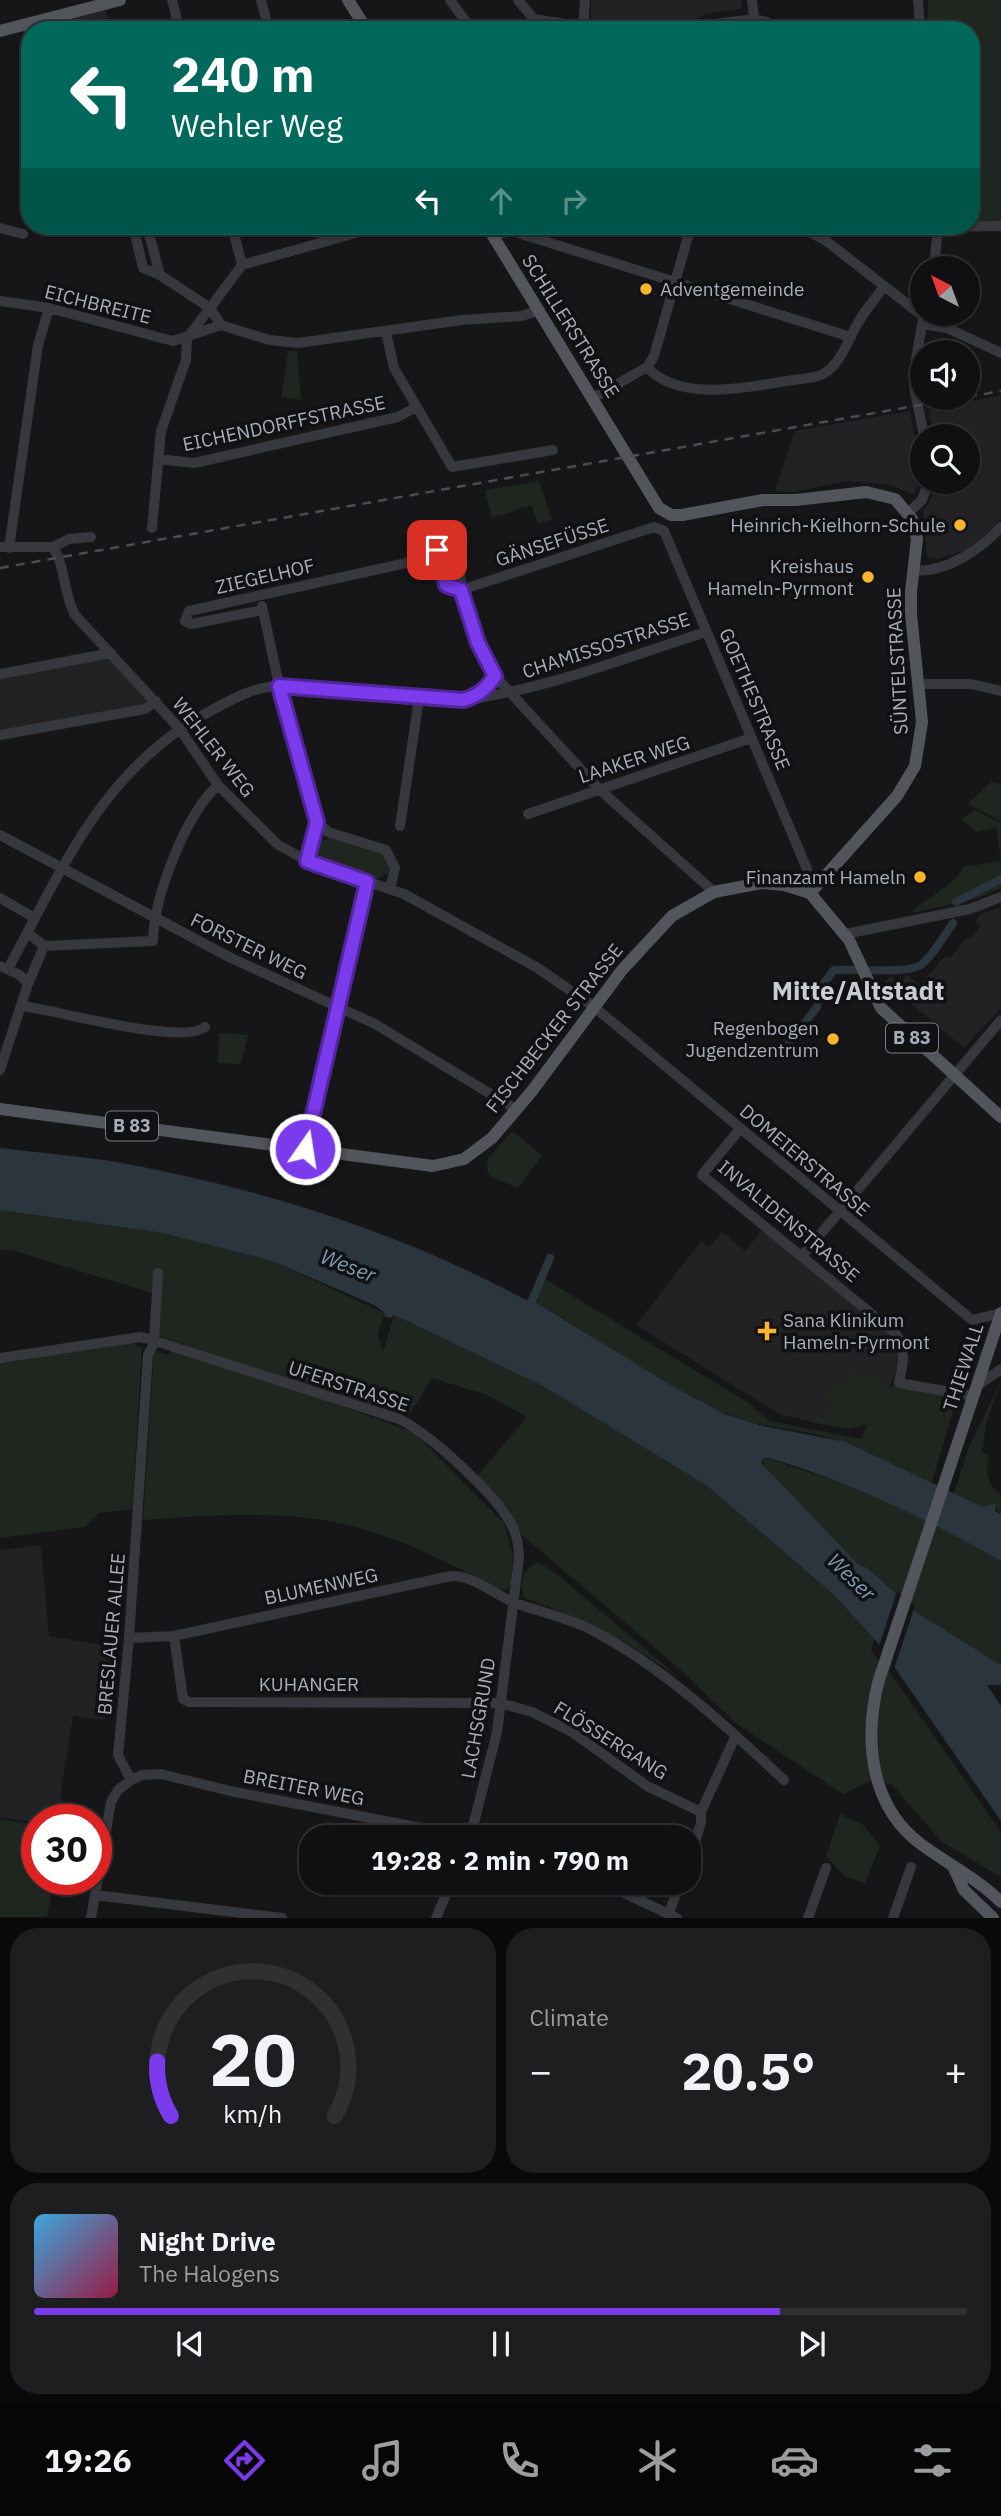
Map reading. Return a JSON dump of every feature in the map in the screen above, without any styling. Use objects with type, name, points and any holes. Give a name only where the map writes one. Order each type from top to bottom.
[{"type":"main road","points":[[39,21],[120,0]]},
{"type":"main road","points":[[348,0],[361,21]]},
{"type":"main road","points":[[0,31],[21,26]]},
{"type":"main road","name":"SCHILLERSTRASSE","points":[[493,235],[623,446],[652,501],[671,514],[763,500],[796,500],[866,492],[895,499],[909,512]]},
{"type":"main road","name":"SÜNTELSTRASSE","points":[[810,893],[910,779],[921,744],[911,614],[917,539],[909,512]]},
{"type":"main road","name":"B 83","points":[[714,892],[766,883],[810,893],[845,934],[873,997],[892,1021],[1000,1116]]},
{"type":"main road","name":"FISCHBECKER STRASSE","points":[[0,1109],[433,1166],[454,1163],[482,1147],[517,1110],[593,1006],[652,935],[672,916],[714,892]]},
{"type":"main road","name":"THIEWALL","points":[[987,1890],[909,1834],[882,1794],[870,1750],[870,1715],[1001,1313]]},
{"type":"main road","points":[[953,1866],[964,1889],[993,1917]]},
{"type":"main road","points":[[987,1890],[1001,1894]]},
{"type":"main road","points":[[987,1890],[1001,1902]]},
{"type":"street","points":[[172,0],[178,21]]},
{"type":"street","points":[[261,0],[267,21]]},
{"type":"street","points":[[450,0],[465,21]]},
{"type":"street","points":[[518,0],[534,19],[545,21]]},
{"type":"street","points":[[584,21],[585,0]]},
{"type":"street","points":[[752,0],[754,19]]},
{"type":"street","points":[[918,0],[919,21]]},
{"type":"street","points":[[739,21],[763,21]]},
{"type":"street","points":[[980,226],[1001,226]]},
{"type":"street","points":[[0,228],[21,233]]},
{"type":"street","points":[[135,235],[144,268],[160,275],[210,308],[221,325]]},
{"type":"street","points":[[149,235],[160,275]]},
{"type":"street","points":[[234,235],[242,265]]},
{"type":"street","points":[[322,235],[324,242]]},
{"type":"street","points":[[152,528],[161,431],[186,360],[187,338],[242,265],[348,235]]},
{"type":"street","points":[[525,235],[851,337]]},
{"type":"street","points":[[593,398],[647,367],[654,356],[688,235]]},
{"type":"street","points":[[816,235],[910,307]]},
{"type":"street","points":[[935,256],[937,235]]},
{"type":"street","points":[[647,367],[653,375],[676,384],[707,390],[736,390],[823,374],[835,362],[884,286]]},
{"type":"street","name":"EICHBREITE","points":[[0,300],[49,308],[173,341],[187,338]]},
{"type":"street","points":[[49,308],[38,345],[5,547],[53,547],[69,539],[91,537]]},
{"type":"street","points":[[187,338],[221,325],[269,340],[298,343],[462,320],[522,316],[538,310]]},
{"type":"street","points":[[922,326],[914,387],[922,424]]},
{"type":"street","points":[[942,326],[1001,353]]},
{"type":"street","points":[[386,332],[394,368],[452,467],[553,450]]},
{"type":"street","name":"EICHENDORFFSTRASSE","points":[[158,459],[194,463],[398,417],[416,407]]},
{"type":"street","points":[[909,512],[922,500],[924,494]]},
{"type":"street","name":"GÄNSEFÜSSE","points":[[461,590],[654,527]]},
{"type":"street","name":"GOETHESTRASSE","points":[[654,527],[664,531],[807,869],[810,893]]},
{"type":"street","points":[[913,570],[938,567],[980,548],[1001,527]]},
{"type":"street","name":"ZIEGELHOF","points":[[263,610],[191,624],[185,621],[185,615],[189,611],[438,556],[438,545],[448,540],[452,543],[462,581],[461,590]]},
{"type":"street","name":"WEHLER WEG","points":[[53,547],[62,565],[69,605],[179,728],[218,785],[276,844],[307,861],[390,888],[536,967],[593,1006]]},
{"type":"street","points":[[438,556],[446,585],[461,590],[478,643],[495,676],[598,788],[714,892]]},
{"type":"street","points":[[259,595],[279,686],[317,822],[307,861]]},
{"type":"street","name":"CHAMISSOSTRASSE","points":[[4,967],[28,933],[95,812],[123,777],[179,728],[242,694],[279,686],[419,699],[463,700],[476,696],[512,694],[706,632]]},
{"type":"street","points":[[0,674],[111,653]]},
{"type":"street","name":"CHAMISSOSTRASSE","points":[[476,696],[495,676]]},
{"type":"street","points":[[918,684],[971,684],[1001,691]]},
{"type":"street","points":[[401,826],[419,699]]},
{"type":"street","points":[[0,735],[145,709],[156,701]]},
{"type":"street","name":"LAAKER WEG","points":[[528,814],[751,738]]},
{"type":"street","points":[[28,933],[44,946],[152,941],[153,919],[171,866],[197,812],[218,785]]},
{"type":"street","points":[[317,822],[328,832],[386,850],[395,868],[390,888]]},
{"type":"street","name":"FORSTER WEG","points":[[0,835],[153,919],[412,1044],[517,1110]]},
{"type":"street","points":[[305,1149],[367,882]]},
{"type":"street","points":[[845,934],[970,909],[1001,897]]},
{"type":"street","points":[[0,898],[35,918]]},
{"type":"street","points":[[0,1067],[44,946]]},
{"type":"street","points":[[4,967],[26,979],[29,984]]},
{"type":"street","points":[[22,1006],[108,1023],[175,1032],[194,1033],[205,1027]]},
{"type":"street","name":"DOMEIERSTRASSE","points":[[593,1006],[972,1320],[1001,1313]]},
{"type":"street","points":[[804,1258],[839,1211],[1001,1020]]},
{"type":"street","name":"INVALIDENSTRASSE","points":[[740,1129],[702,1175],[895,1333],[902,1343],[904,1356],[899,1383],[975,1391]]},
{"type":"street","name":"BRESLAUER ALLEE","points":[[131,1780],[118,1755],[129,1639],[148,1355],[154,1343],[158,1273]]},
{"type":"street","points":[[994,1335],[1001,1346]]},
{"type":"street","name":"UFERSTRASSE","points":[[0,1358],[140,1337],[399,1419],[424,1433],[500,1507],[510,1521],[519,1545],[514,1602]]},
{"type":"street","points":[[975,1391],[1001,1369]]},
{"type":"street","name":"BLUMENWEG","points":[[129,1639],[174,1636],[451,1576],[463,1577],[514,1602]]},
{"type":"street","points":[[514,1602],[566,1619],[621,1647],[673,1681],[784,1780]]},
{"type":"street","name":"LACHSGRUND","points":[[474,1825],[487,1777],[514,1602]]},
{"type":"street","name":"KUHANGER","points":[[174,1636],[179,1690],[183,1699],[189,1702],[500,1703]]},
{"type":"street","name":"FLÖSSERGANG","points":[[500,1703],[532,1712],[572,1732],[647,1786],[701,1812]]},
{"type":"street","points":[[700,1825],[701,1812],[735,1737]]},
{"type":"street","name":"BREITER WEG","points":[[131,1780],[142,1775],[161,1774],[230,1791],[408,1825]]},
{"type":"street","points":[[111,1804],[118,1790],[131,1780]]},
{"type":"street","points":[[893,1917],[911,1867]]},
{"type":"street","points":[[808,1917],[826,1868]]},
{"type":"street","points":[[92,1917],[95,1895],[282,1917]]},
{"type":"street","points":[[436,1917],[446,1895]]},
{"type":"street","points":[[629,1895],[673,1915],[677,1895]]},
{"type":"shaded area","points":[[591,0],[741,0],[742,9],[704,14],[700,18],[684,21],[590,21]]},
{"type":"shaded area","points":[[928,0],[1001,0],[1001,222],[980,223],[980,21],[928,21]]},
{"type":"shaded area","points":[[104,4],[109,21],[40,21]]},
{"type":"shaded area","points":[[288,351],[297,351],[301,400],[281,397]]},
{"type":"shaded area","points":[[1001,395],[1001,518],[992,531],[968,549],[938,559],[927,557],[923,512],[932,494],[980,494],[980,424],[931,424],[928,410],[980,410],[980,399]]},
{"type":"shaded area","points":[[910,411],[912,424],[910,424],[910,493],[887,484],[849,481],[792,492],[775,491],[795,431]]},
{"type":"shaded area","points":[[539,481],[552,519],[538,524],[531,505],[492,518],[485,490]]},
{"type":"shaded area","points":[[111,653],[156,701],[145,709],[0,735],[0,674]]},
{"type":"shaded area","points":[[991,782],[1001,784],[1001,821],[968,804]]},
{"type":"shaded area","points":[[975,810],[1001,823],[1001,861],[996,828],[976,832],[962,819]]},
{"type":"shaded area","points":[[333,836],[384,853],[391,863],[388,874],[374,880],[319,860],[317,844]]},
{"type":"shaded area","points":[[1001,861],[1001,888],[976,899],[911,913],[953,881],[963,867]]},
{"type":"shaded area","points":[[1001,907],[1001,1008],[964,1048],[885,982],[891,976],[900,984],[907,975],[920,985],[946,955],[950,958],[967,937],[970,938],[981,926],[975,921],[981,914]]},
{"type":"shaded area","points":[[219,1033],[248,1035],[241,1064],[218,1063]]},
{"type":"shaded area","points":[[512,1131],[542,1155],[518,1188],[491,1177],[487,1171],[488,1158]]},
{"type":"shaded area","points":[[0,1210],[163,1233],[275,1262],[384,1313],[378,1335],[383,1352],[394,1315],[541,1385],[706,1485],[833,1594],[874,1639],[871,1651],[891,1674],[1001,1832],[1001,1877],[941,1841],[892,1785],[874,1779],[843,1794],[737,1724],[675,1665],[523,1536],[510,1514],[476,1477],[527,1417],[487,1395],[432,1378],[409,1415],[385,1413],[156,1335],[155,1294],[11,1250],[0,1250]]},
{"type":"shaded area","name":"Sana Klinikum Hameln-Pyrmont","points":[[764,1228],[895,1338],[898,1351],[896,1372],[875,1423],[850,1429],[781,1415],[636,1325],[701,1241],[709,1247],[722,1232],[745,1251]]},
{"type":"shaded area","points":[[543,1278],[749,1403],[769,1421],[861,1439],[868,1423],[850,1429],[810,1422],[811,1415],[826,1417],[833,1405],[827,1398],[829,1387],[834,1388],[843,1381],[845,1372],[874,1377],[891,1386],[957,1397],[932,1482],[847,1444],[818,1435],[741,1419],[680,1391],[536,1303]]},
{"type":"shaded area","points":[[129,1342],[142,1347],[132,1509],[99,1513],[85,1527],[0,1538],[0,1362]]},
{"type":"shaded area","points":[[171,1350],[306,1393],[415,1433],[504,1523],[513,1556],[511,1584],[506,1590],[499,1589],[401,1542],[357,1527],[327,1521],[266,1515],[143,1520],[154,1352],[169,1355]]},
{"type":"shaded area","points":[[1001,1381],[986,1424],[982,1453],[988,1455],[987,1472],[990,1482],[1001,1494],[1001,1514],[992,1505],[983,1507],[954,1493],[969,1447]]},
{"type":"shaded area","points":[[763,1457],[860,1489],[946,1530],[1001,1561],[1001,1665],[919,1614],[858,1564],[764,1468]]},
{"type":"shaded area","points":[[41,1545],[49,1636],[113,1647],[105,1720],[73,1716],[60,1796],[63,1804],[21,1804],[21,1820],[0,1817],[0,1550]]},
{"type":"shaded area","points":[[538,1562],[557,1574],[683,1681],[607,1633],[524,1598],[524,1577]]},
{"type":"shaded area","points":[[840,1814],[863,1825],[880,1846],[865,1883],[844,1876],[826,1856]]},
{"type":"shaded area","points":[[0,1819],[21,1822],[21,1895],[51,1895],[47,1917],[0,1917]]},
{"type":"water","name":"Weser","points":[[0,1148],[107,1161],[174,1174],[278,1200],[380,1234],[526,1300],[532,1300],[672,1386],[727,1415],[763,1426],[846,1442],[983,1507],[995,1504],[995,1511],[1001,1514],[1001,1561],[917,1516],[859,1490],[769,1458],[763,1458],[761,1463],[858,1564],[867,1568],[919,1614],[1001,1665],[1001,1685],[987,1685],[1001,1706],[1001,1821],[877,1642],[833,1594],[706,1485],[541,1385],[394,1315],[391,1318],[385,1317],[384,1312],[374,1305],[275,1262],[163,1233],[0,1210]]},
{"type":"pier","points":[[897,1591],[915,1606],[894,1669],[878,1649]]},
{"type":"waterway","points":[[956,902],[1001,879]]},
{"type":"waterway","points":[[782,1052],[817,1007],[820,988],[834,970],[894,970],[915,967],[931,955],[953,923]]},
{"type":"waterway","points":[[528,1310],[550,1258]]},
{"type":"railway","points":[[980,395],[1001,391]]},
{"type":"railway","points":[[0,568],[910,407]]},
{"type":"place","name":"Adventgemeinde","points":[[646,289]]},
{"type":"place","name":"Heinrich-Kielhorn-Schule","points":[[960,525]]},
{"type":"place","name":"Kreishaus Hameln-Pyrmont","points":[[868,577]]},
{"type":"place","name":"Finanzamt Hameln","points":[[920,877]]},
{"type":"place","name":"Regenbogen Jugendzentrum","points":[[833,1039]]},
{"type":"place","name":"Sana Klinikum Hameln-Pyrmont","points":[[767,1331]]},
{"type":"district","name":"Mitte/Altstadt","points":[[858,991]]},
{"type":"route","points":[[305,1149],[367,882],[307,861],[317,822],[279,686],[419,699],[463,700],[476,696],[488,686],[495,676],[478,643],[461,590],[448,588],[444,581],[437,550]]}]
